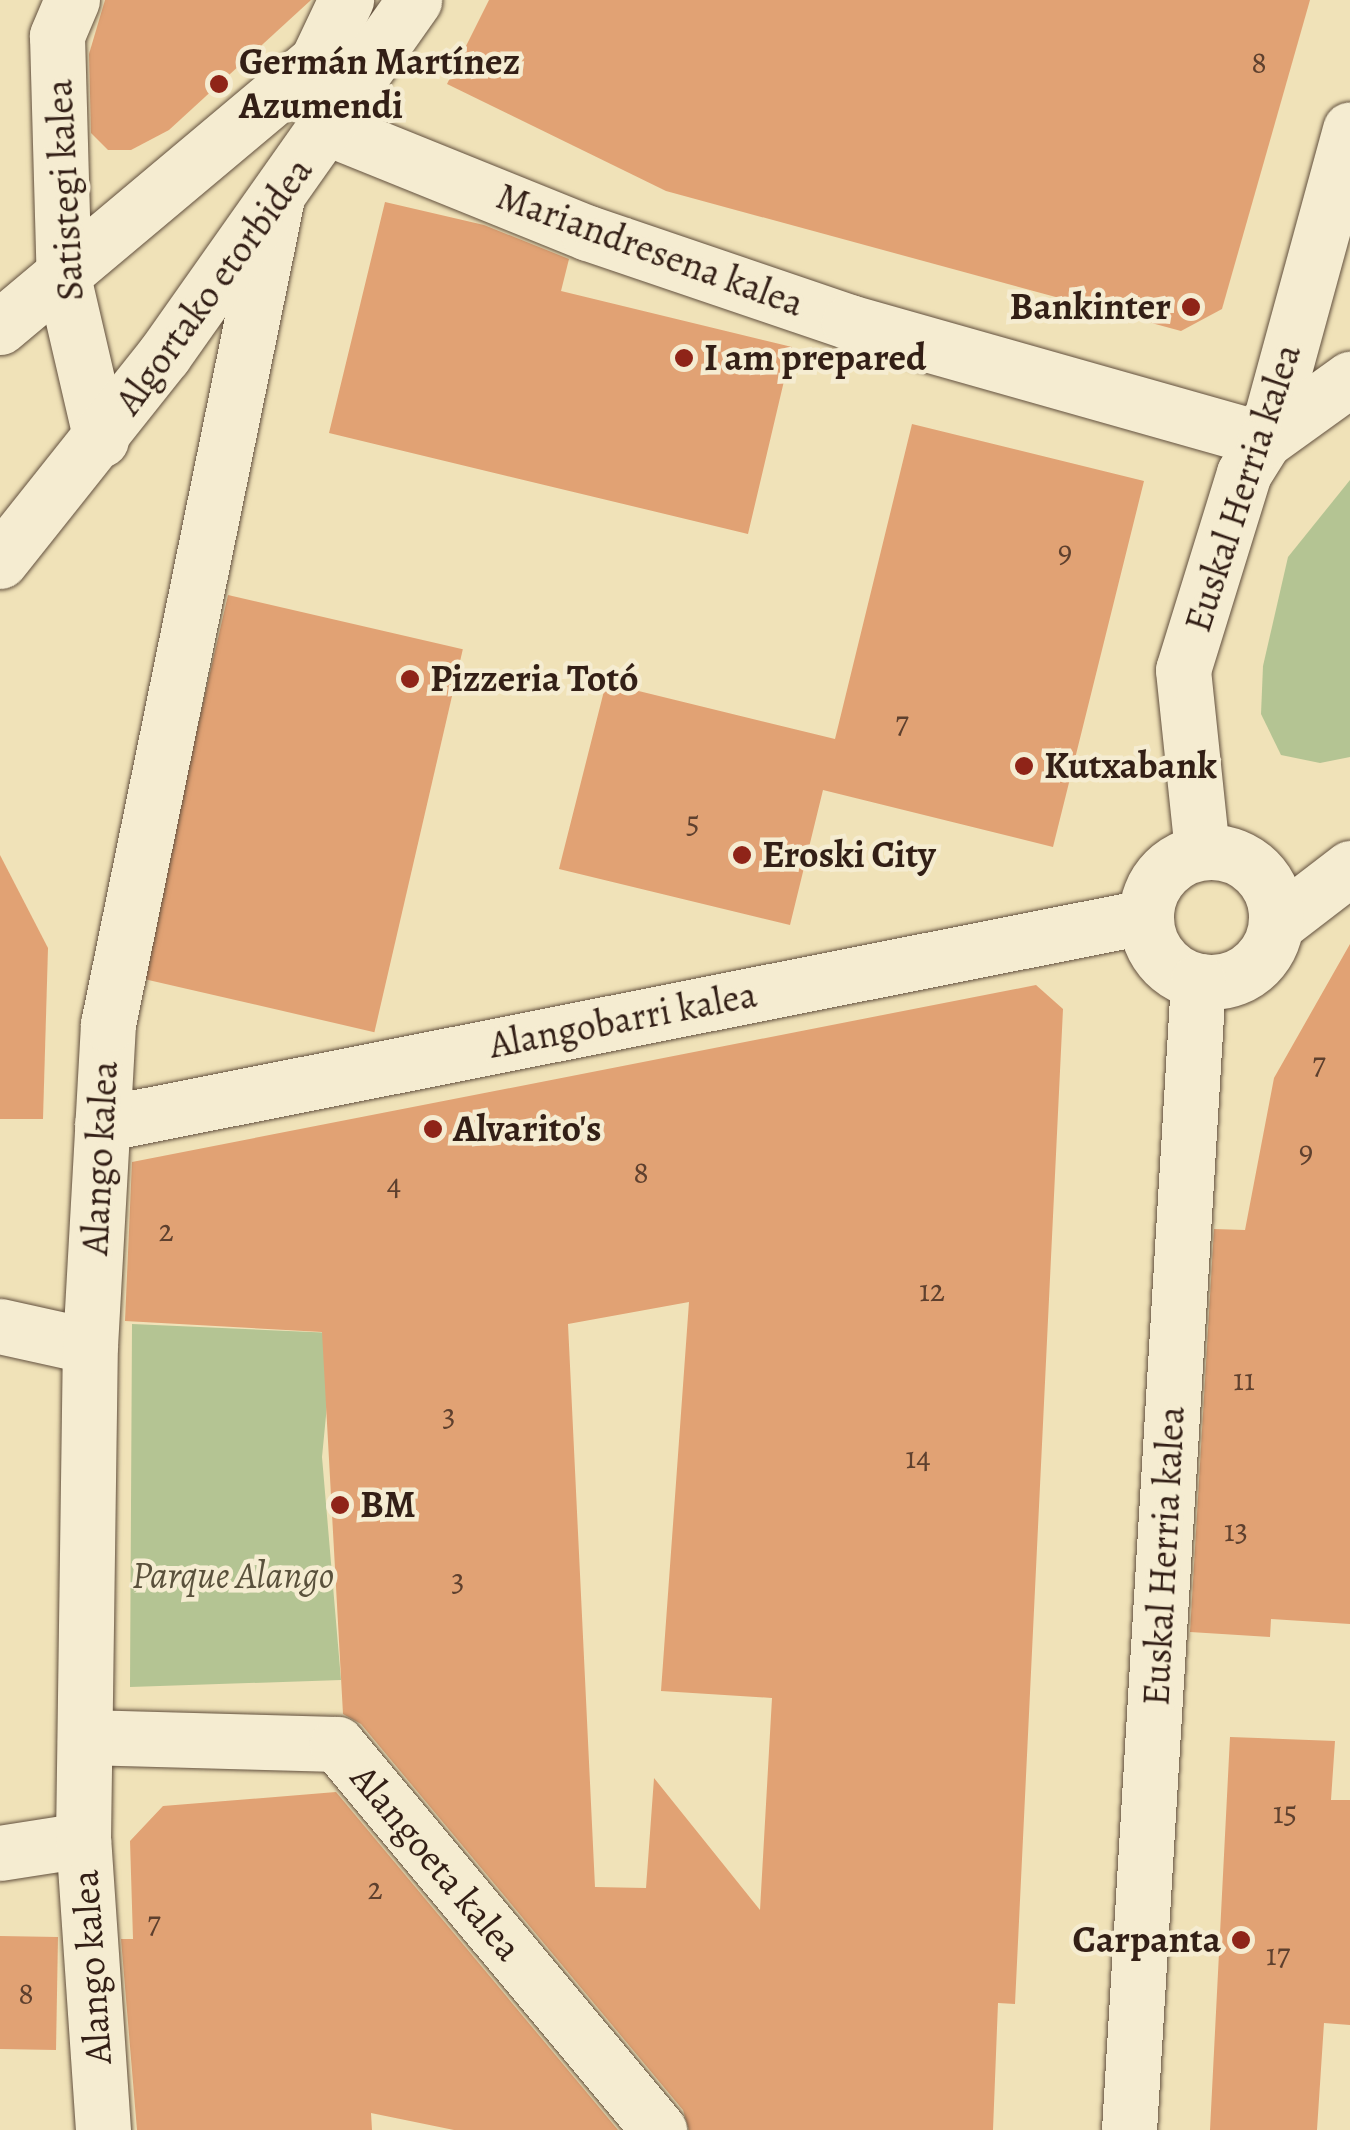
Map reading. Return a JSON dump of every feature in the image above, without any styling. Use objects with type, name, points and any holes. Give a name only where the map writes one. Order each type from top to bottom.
[{"type":"street","name":"Satistegi kalea","points":[[72,0],[57,36],[64,280],[101,440]]},
{"type":"street","points":[[0,328],[64,280],[317,61],[346,0]]},
{"type":"street","name":"Algortako etorbidea","points":[[0,561],[101,440],[276,202],[414,0]]},
{"type":"street","name":"Mariandresena kalea","points":[[328,128],[588,233],[830,316],[1265,440]]},
{"type":"street","name":"Euskal Herria kalea","points":[[1202,852],[1183,670],[1244,473],[1265,440],[1350,130]]},
{"type":"street","name":"Alango kalea","points":[[103,2130],[83,1840],[90,1346],[108,1024],[276,202]]},
{"type":"street","points":[[1265,440],[1350,378]]},
{"type":"street","points":[[1281,921],[1262,876],[1225,852],[1202,852],[1168,867],[1144,917],[1160,959],[1198,981],[1242,974],[1281,921],[1350,868]]},
{"type":"street","name":"Alangobarri kalea","points":[[102,1124],[1144,917]]},
{"type":"street","name":"Euskal Herria kalea","points":[[1129,2130],[1198,981]]},
{"type":"street","points":[[0,1326],[90,1346]]},
{"type":"street","name":"Alangoeta kalea","points":[[85,1736],[337,1744],[659,2130]]},
{"type":"street","points":[[0,1853],[83,1840]]},
{"type":"green space","points":[[1350,480],[1350,757],[1320,763],[1281,755],[1261,714],[1263,666],[1288,557]]},
{"type":"green space","name":"Parque Alango","points":[[132,1324],[334,1333],[322,1457],[341,1680],[130,1687]]},
{"type":"building","points":[[105,0],[311,0],[169,130],[131,150],[108,150],[91,133],[89,54]]},
{"type":"building","points":[[489,0],[1310,0],[1222,309],[1181,331],[666,191],[447,84]]},
{"type":"building","points":[[385,202],[484,225],[569,259],[561,291],[792,347],[748,534],[329,433]]},
{"type":"building","points":[[912,424],[1144,481],[1053,847],[823,790],[790,925],[559,869],[606,683],[835,739]]},
{"type":"building","points":[[228,595],[463,649],[374,1032],[140,978]]},
{"type":"building","points":[[0,855],[48,948],[43,1119],[0,1119]]},
{"type":"building","points":[[1350,944],[1350,1624],[1271,1619],[1270,1637],[1190,1632],[1214,1229],[1245,1230],[1274,1078]]},
{"type":"building","points":[[1036,985],[1063,1009],[1015,2004],[998,2003],[993,2130],[689,2130],[683,2110],[361,1724],[343,1714],[322,1332],[125,1321],[132,1162]],"holes":[[[689,1302],[661,1691],[772,1698],[760,1910],[654,1778],[646,1888],[595,1887],[568,1324]]]},
{"type":"building","points":[[1230,1737],[1335,1741],[1331,1800],[1350,1800],[1350,2025],[1324,2023],[1317,2130],[1210,2130]]},
{"type":"building","points":[[336,1792],[618,2130],[454,2130],[371,2113],[372,2130],[137,2130],[121,1939],[133,1939],[130,1841],[163,1806]]},
{"type":"building","points":[[0,1936],[58,1937],[56,2050],[0,2049]]},
{"type":"place","name":"Germán Martínez Azumendi","points":[[219,84]]},
{"type":"place","name":"Bankinter","points":[[1191,307]]},
{"type":"place","name":"I am prepared","points":[[684,358]]},
{"type":"place","name":"Pizzeria Totó","points":[[410,679]]},
{"type":"place","name":"Kutxabank","points":[[1024,766]]},
{"type":"place","name":"Eroski City","points":[[742,855]]},
{"type":"place","name":"Alvarito's","points":[[433,1129]]},
{"type":"place","name":"BM","points":[[340,1505]]},
{"type":"place","name":"Carpanta","points":[[1241,1940]]}]
